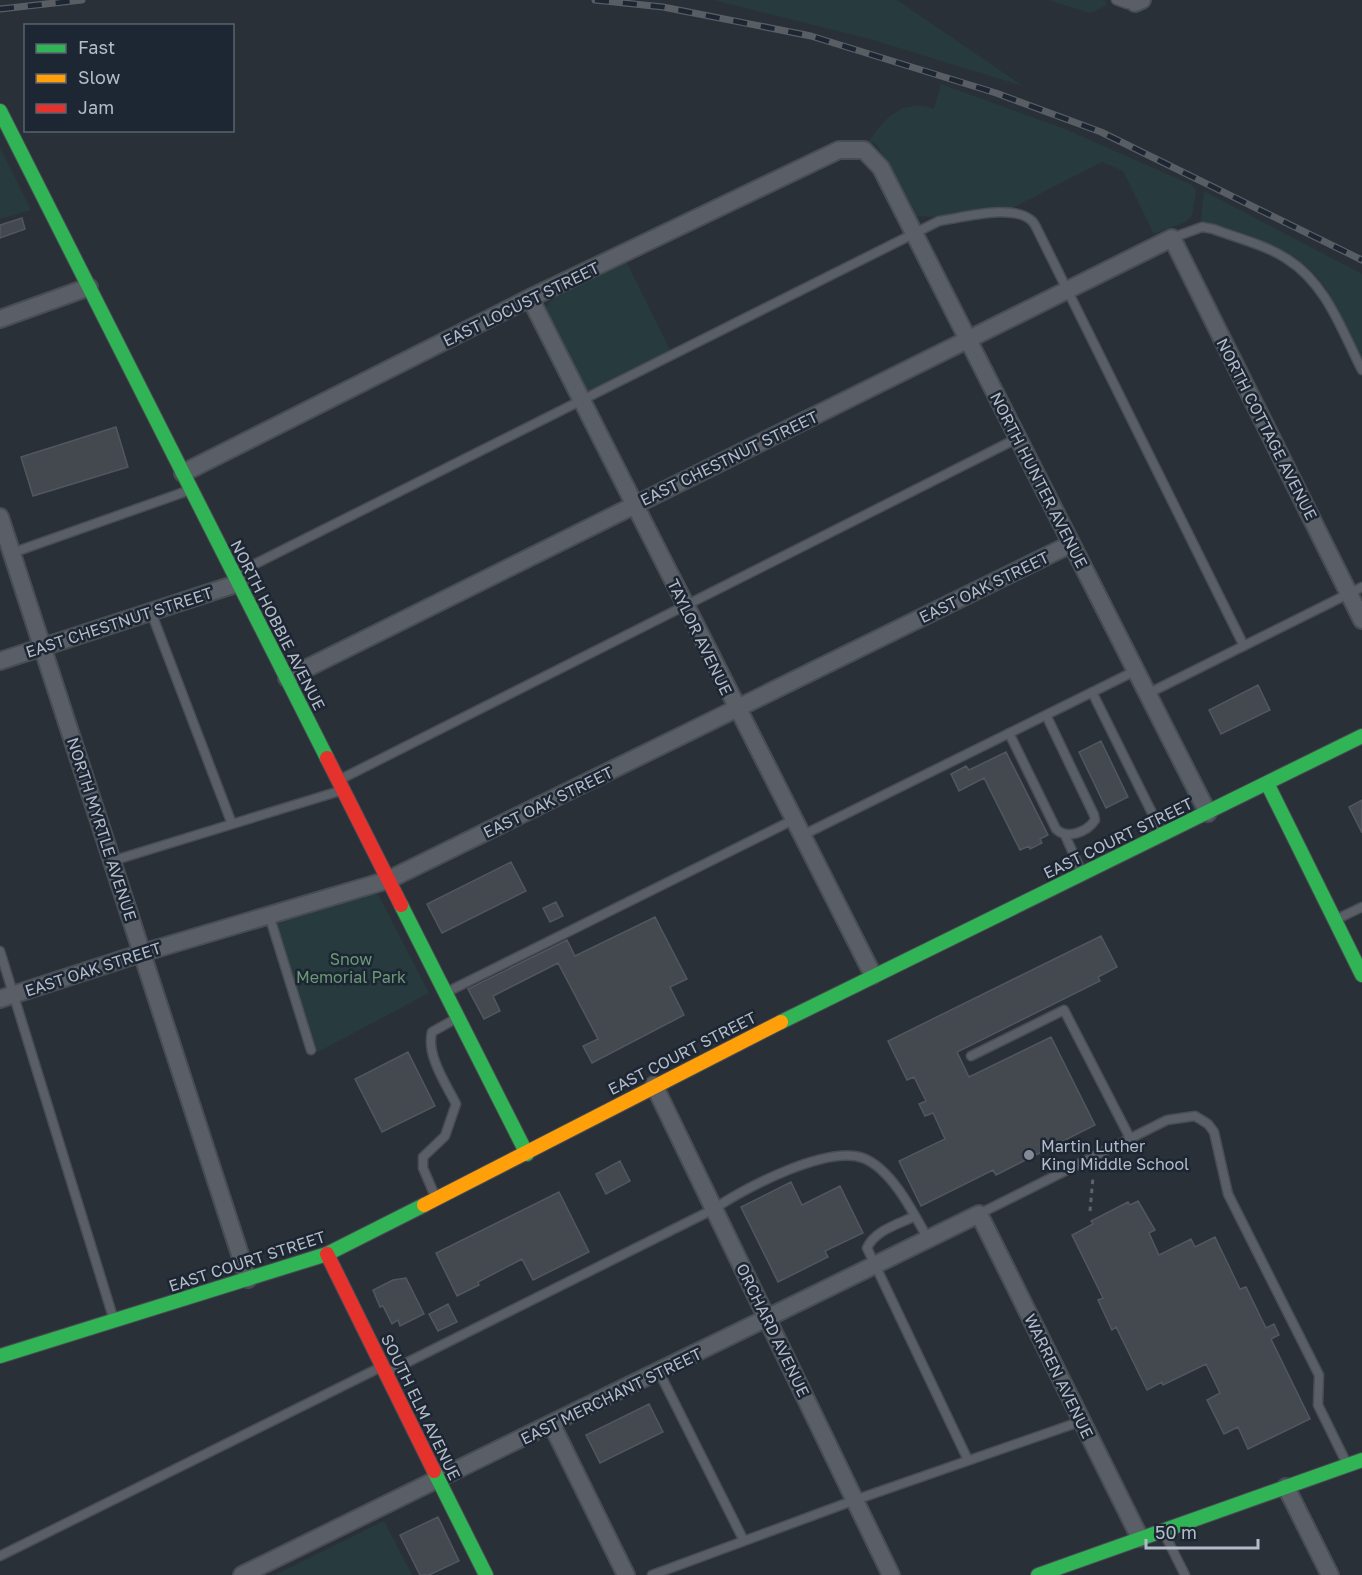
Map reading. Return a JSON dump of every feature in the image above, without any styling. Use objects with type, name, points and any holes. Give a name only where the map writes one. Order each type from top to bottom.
[{"type":"main road","name":"NORTH HOBBIE AVENUE","points":[[0,111],[527,1154]]},
{"type":"main road","name":"EAST COURT STREET","points":[[0,1356],[327,1254],[527,1154],[654,1085],[873,975],[1362,736]]},
{"type":"main road","points":[[1267,783],[1362,975]]},
{"type":"main road","name":"SOUTH ELM AVENUE","points":[[327,1254],[486,1575]]},
{"type":"main road","points":[[1041,1575],[1362,1460]]},
{"type":"street","name":"EAST LOCUST STREET","points":[[183,473],[530,298],[839,150],[864,150]]},
{"type":"street","name":"NORTH HUNTER AVENUE","points":[[864,150],[880,168],[1208,813]]},
{"type":"street","name":"EAST CHESTNUT STREET","points":[[286,678],[1172,238]]},
{"type":"street","name":"NORTH COTTAGE AVENUE","points":[[1172,238],[1355,590],[1362,620]]},
{"type":"street","points":[[0,319],[89,287]]},
{"type":"street","name":"TAYLOR AVENUE","points":[[530,298],[736,710],[873,975]]},
{"type":"street","name":"NORTH MYRTLE AVENUE","points":[[0,517],[248,1279]]},
{"type":"street","name":"EAST OAK STREET","points":[[7,997],[142,952],[388,880],[1071,544]]},
{"type":"street","name":"EAST CHESTNUT STREET","points":[[0,661],[151,612],[236,579]]},
{"type":"street","name":"ORCHARD AVENUE","points":[[654,1085],[891,1575]]},
{"type":"street","name":"EAST MERCHANT STREET","points":[[242,1575],[979,1214]]},
{"type":"street","name":"WARREN AVENUE","points":[[979,1214],[1140,1539]]},
{"type":"street","points":[[552,1425],[626,1575]]},
{"type":"street","points":[[1286,1487],[1330,1575]]},
{"type":"lane","points":[[1116,0],[1126,4],[1139,2]]},
{"type":"lane","points":[[236,579],[582,400],[939,221],[998,212],[1020,214],[1032,220],[1069,290],[1244,646]]},
{"type":"lane","points":[[1172,238],[1202,227],[1213,229],[1285,257],[1300,267],[1324,298],[1362,370]]},
{"type":"lane","points":[[112,861],[232,824],[341,785],[685,606],[1018,438]]},
{"type":"lane","points":[[12,553],[192,490]]},
{"type":"lane","points":[[1147,694],[1355,590]]},
{"type":"lane","points":[[151,612],[232,824]]},
{"type":"lane","points":[[801,836],[1135,671]]},
{"type":"lane","points":[[1092,692],[1163,835]]},
{"type":"lane","points":[[1009,733],[1056,829],[1070,836],[1095,820],[1046,715]]},
{"type":"lane","points":[[445,992],[793,819]]},
{"type":"lane","points":[[1065,835],[1082,874]]},
{"type":"lane","points":[[1335,920],[1362,907]]},
{"type":"lane","points":[[269,915],[311,1050]]},
{"type":"lane","points":[[0,951],[7,997],[114,1321]]},
{"type":"lane","points":[[971,1056],[1064,1010],[1130,1138]]},
{"type":"lane","points":[[437,1199],[423,1168],[423,1157],[445,1136],[456,1104],[434,1059],[430,1040],[432,1032],[458,1017]]},
{"type":"lane","points":[[979,1214],[1167,1120],[1185,1116],[1202,1119],[1214,1132],[1228,1194],[1319,1375],[1318,1405],[1347,1465]]},
{"type":"lane","points":[[0,1556],[714,1209],[738,1192],[833,1155],[863,1158],[880,1170],[903,1195],[928,1239]]},
{"type":"lane","points":[[915,1216],[883,1231],[870,1241],[867,1248],[968,1460]]},
{"type":"lane","points":[[659,1372],[744,1540]]},
{"type":"lane","points":[[652,1575],[855,1500],[1082,1421]]},
{"type":"lane","points":[[1162,1530],[1185,1575]]},
{"type":"path","points":[[1090,1211],[1093,1177]]},
{"type":"green space","points":[[713,0],[897,0],[1023,86],[870,39]]},
{"type":"green space","points":[[1048,0],[1105,0],[1107,5],[1090,13]]},
{"type":"green space","points":[[941,84],[1065,129],[1192,185],[1196,191],[1192,216],[1185,222],[1154,234],[1123,171],[1102,162],[1010,209],[990,207],[938,217],[913,216],[880,150],[876,144],[869,142],[881,125],[896,112],[914,106],[934,109]]},
{"type":"green space","points":[[0,148],[31,210],[0,219]]},
{"type":"green space","points":[[1204,191],[1362,274],[1362,360],[1342,316],[1316,275],[1304,264],[1281,250],[1259,240],[1201,221]]},
{"type":"green space","points":[[626,261],[670,350],[586,392],[546,309],[559,294],[569,288]]},
{"type":"green space","name":"Snow Memorial Park","points":[[374,893],[379,896],[429,993],[316,1053],[276,924]]},
{"type":"green space","points":[[384,1521],[412,1575],[275,1575]]},
{"type":"building","points":[[22,218],[25,229],[0,238],[0,225]]},
{"type":"building","points":[[116,427],[128,467],[33,496],[21,457]]},
{"type":"building","points":[[1258,685],[1270,710],[1221,734],[1209,710]]},
{"type":"building","points":[[1101,741],[1128,797],[1106,808],[1079,752]]},
{"type":"building","points":[[1006,752],[1048,835],[1040,839],[1042,843],[1030,849],[1029,846],[1020,850],[984,778],[959,791],[951,774],[966,766],[969,770]]},
{"type":"building","points":[[1362,800],[1362,833],[1349,807]]},
{"type":"building","points":[[511,862],[526,891],[442,933],[427,904]]},
{"type":"building","points":[[556,902],[563,916],[550,922],[543,908]]},
{"type":"building","points":[[655,917],[687,979],[670,987],[684,1015],[592,1063],[583,1046],[598,1039],[558,963],[493,996],[500,1011],[484,1019],[468,989],[567,940],[575,956]]},
{"type":"building","points":[[1101,936],[1117,967],[1098,977],[1100,981],[957,1052],[969,1077],[1051,1037],[1095,1125],[996,1175],[993,1170],[921,1206],[899,1161],[945,1139],[933,1113],[925,1116],[919,1104],[926,1101],[914,1077],[907,1080],[888,1041]]},
{"type":"building","points":[[408,1052],[435,1106],[382,1132],[355,1079]]},
{"type":"building","points":[[620,1161],[630,1181],[606,1194],[596,1174]]},
{"type":"building","points":[[791,1182],[802,1205],[840,1186],[863,1233],[825,1251],[828,1257],[778,1282],[741,1207]]},
{"type":"building","points":[[559,1192],[589,1252],[533,1280],[522,1259],[457,1296],[436,1253]]},
{"type":"building","points":[[1138,1201],[1155,1230],[1149,1233],[1159,1255],[1191,1239],[1195,1247],[1215,1237],[1240,1289],[1246,1287],[1266,1328],[1274,1324],[1279,1335],[1271,1339],[1310,1419],[1248,1449],[1238,1427],[1224,1434],[1207,1400],[1220,1393],[1206,1364],[1163,1385],[1162,1382],[1147,1390],[1116,1327],[1112,1330],[1098,1300],[1103,1298],[1072,1235],[1093,1224],[1091,1221],[1128,1202],[1130,1205]]},
{"type":"building","points":[[406,1278],[424,1314],[400,1326],[398,1320],[392,1324],[383,1306],[380,1307],[373,1290],[393,1280]]},
{"type":"building","points":[[448,1304],[457,1322],[438,1331],[429,1314]]},
{"type":"building","points":[[649,1404],[663,1432],[600,1463],[586,1435]]},
{"type":"building","points":[[438,1517],[459,1561],[429,1575],[420,1575],[400,1535]]},
{"type":"railway","points":[[0,9],[82,0]]},
{"type":"railway","points":[[595,0],[663,7],[811,36],[996,93],[1101,132],[1362,260]]},
{"type":"traffic: fast","points":[[0,111],[327,758]]},
{"type":"traffic: fast","points":[[781,1022],[1362,736]]},
{"type":"traffic: fast","points":[[1267,783],[1362,975]]},
{"type":"traffic: fast","points":[[401,905],[527,1154]]},
{"type":"traffic: fast","points":[[0,1356],[327,1254],[424,1205]]},
{"type":"traffic: fast","points":[[1038,1575],[1362,1460]]},
{"type":"traffic: fast","points":[[434,1471],[486,1575]]},
{"type":"traffic: slow","points":[[424,1205],[781,1022]]},
{"type":"traffic: jam","points":[[327,758],[401,905]]},
{"type":"traffic: jam","points":[[327,1254],[434,1471]]},
{"type":"place","name":"Martin Luther King Middle School","points":[[1029,1155]]}]
